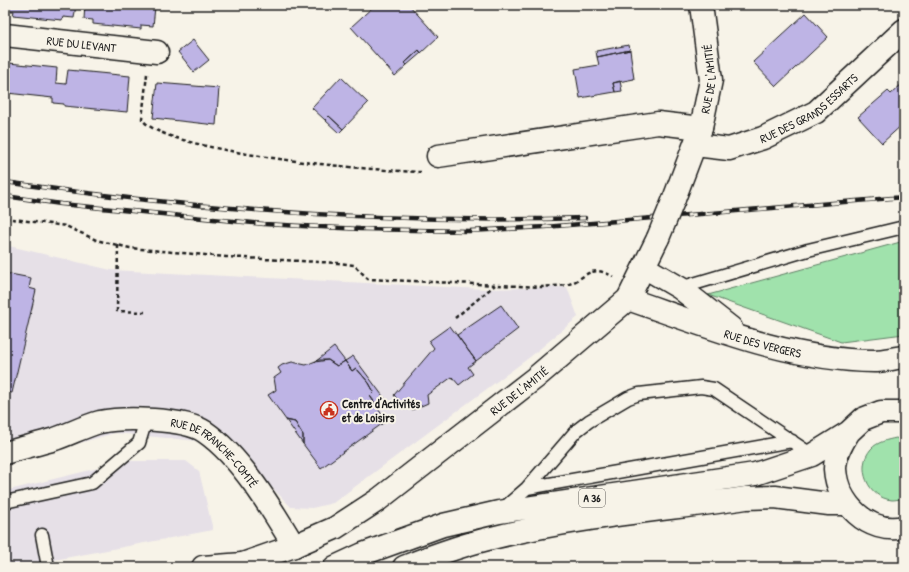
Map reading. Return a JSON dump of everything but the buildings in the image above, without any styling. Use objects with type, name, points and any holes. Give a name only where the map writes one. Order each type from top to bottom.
[{"type":"street","name":"RUE DE L'AMITIÉ","points":[[203,567],[239,566],[294,546],[335,528],[378,500],[535,378],[631,293],[658,238],[698,136],[711,80],[701,5]]},
{"type":"street","name":"RUE DES GRANDS ESSARTS","points":[[698,136],[729,149],[763,138],[816,112],[904,30]]},
{"type":"street","name":"RUE DU LEVANT","points":[[5,35],[154,51]]},
{"type":"street","name":"RUE DE L'AMITIÉ","points":[[438,156],[658,123],[698,136]]},
{"type":"street","points":[[644,267],[680,288],[744,339]]},
{"type":"street","name":"RUE DES VERGERS","points":[[631,293],[744,339],[809,356],[875,361],[904,357]]},
{"type":"street","name":"A 36","points":[[335,567],[363,554],[443,525],[500,512],[755,474],[812,455],[849,432],[863,419],[880,412],[904,412]]},
{"type":"street","name":"RUE DE FRANCHE-COMTÉ","points":[[5,453],[54,439],[100,422],[123,419],[188,425],[204,431],[233,458],[266,501],[294,546]]},
{"type":"street","name":"A 36","points":[[849,432],[839,448],[835,468],[838,487],[847,504],[860,517],[872,524],[885,528],[902,529]]},
{"type":"street","name":"A 36","points":[[404,567],[438,554],[496,537],[561,524],[746,498],[775,497],[829,504],[847,504]]},
{"type":"lane","points":[[680,288],[808,250],[904,227]]},
{"type":"lane","points":[[500,512],[527,488],[576,431],[589,421],[628,398],[639,394],[701,387],[714,389],[812,455]]},
{"type":"lane","points":[[5,502],[92,483],[139,443],[146,420]]},
{"type":"lane","points":[[527,488],[792,441]]},
{"type":"lane","points":[[42,535],[48,567]]},
{"type":"path","points":[[154,51],[142,120],[152,128],[184,141],[218,150],[335,165],[398,171],[423,171]]},
{"type":"path","points":[[5,218],[66,226],[96,240],[130,248],[226,257],[354,265],[368,279],[541,287],[567,284],[590,271],[608,273],[631,293]]},
{"type":"path","points":[[118,245],[117,311],[145,312]]},
{"type":"path","points":[[455,318],[495,285]]},
{"type":"path","points":[[84,567],[98,565],[98,567]]},
{"type":"shaded area","points":[[5,245],[111,270],[484,289],[567,287],[578,317],[530,357],[333,503],[312,508],[291,507],[229,444],[115,433],[5,464]]},
{"type":"shaded area","points":[[127,461],[186,461],[199,471],[213,530],[17,567],[5,567],[5,491]]},
{"type":"green space","points":[[904,241],[904,334],[841,342],[708,295]]},
{"type":"green space","points":[[896,438],[904,441],[904,498],[892,500],[876,494],[871,488],[866,480],[864,464],[866,456],[873,447],[882,442]]},
{"type":"railway","points":[[5,182],[149,200],[294,213],[440,219],[585,218]]},
{"type":"railway","points":[[5,196],[61,204],[264,224],[360,229],[469,231],[545,227],[904,197]]},
{"type":"place","name":"Centre d'Activités et de Loisirs","points":[[329,410]]}]
